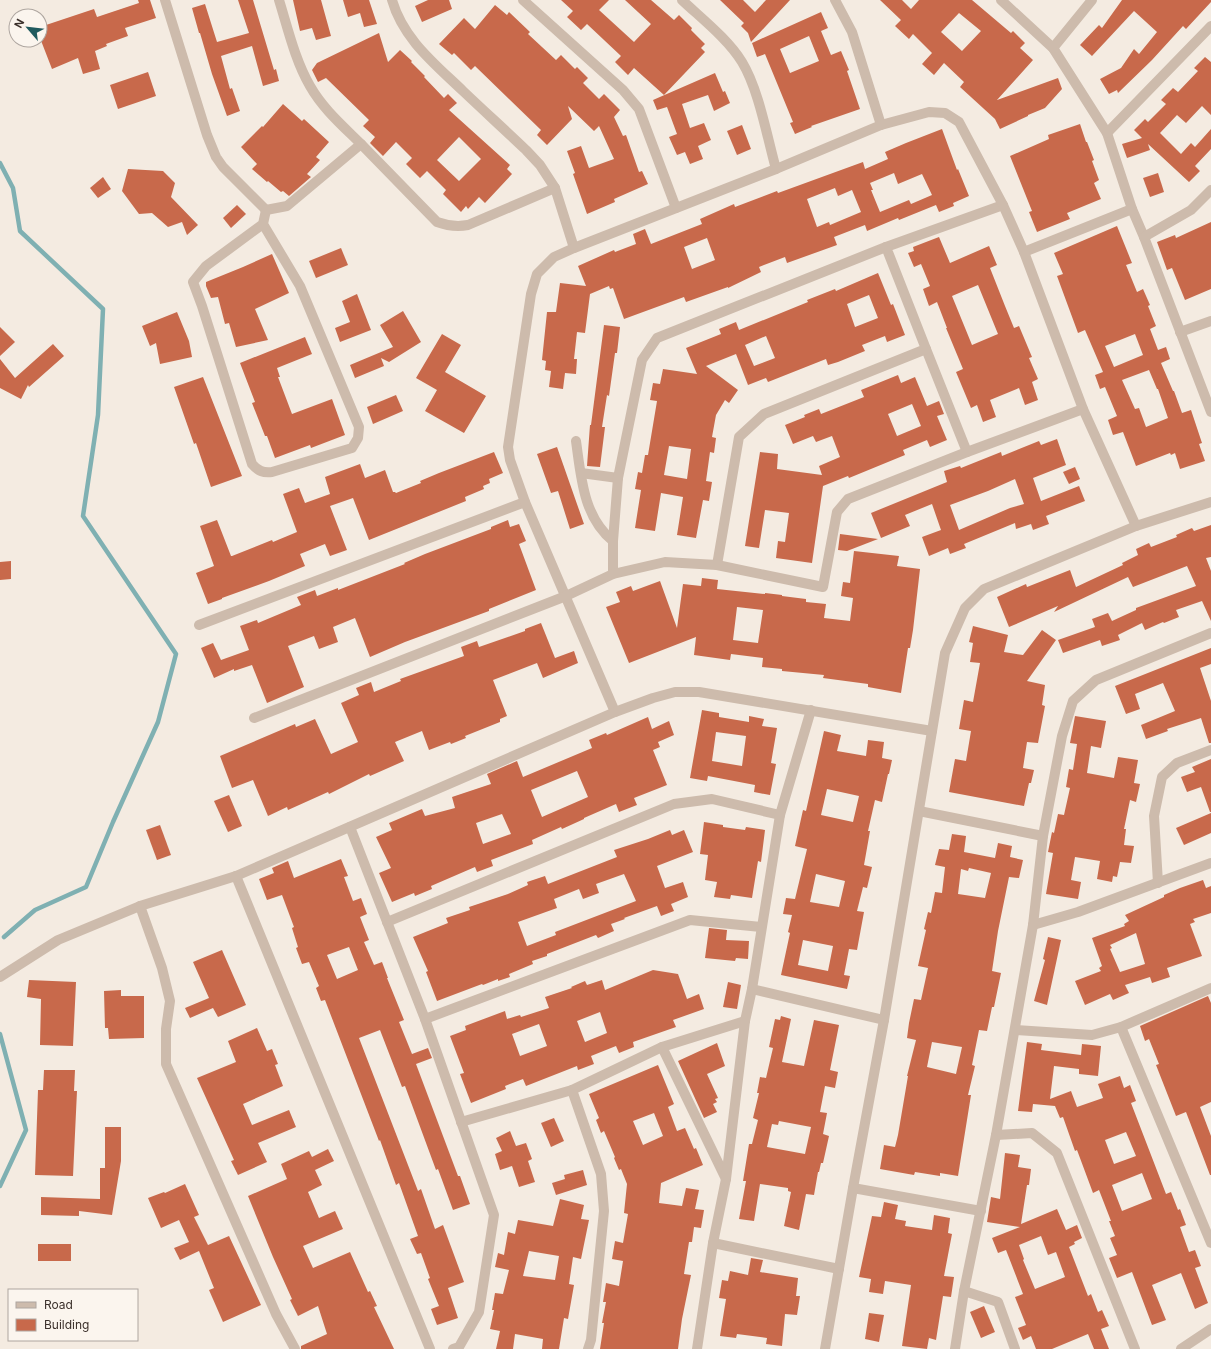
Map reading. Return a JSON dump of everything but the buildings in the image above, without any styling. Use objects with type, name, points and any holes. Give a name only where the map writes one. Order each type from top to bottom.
[{"type":"street","points":[[165,0],[207,135],[216,157],[223,167],[266,210]]},
{"type":"street","points":[[279,0],[299,64],[310,87],[327,110],[437,222],[458,227],[468,225],[555,188]]},
{"type":"street","points":[[392,0],[395,11],[409,36],[424,54],[540,165],[555,188],[574,248]]},
{"type":"street","points":[[523,0],[623,90],[639,109],[676,208]]},
{"type":"street","points":[[682,0],[722,37],[742,62],[755,91],[776,169]]},
{"type":"street","points":[[835,0],[852,32],[881,125]]},
{"type":"street","points":[[1001,0],[1053,48],[1107,133],[1132,209],[1211,412]]},
{"type":"street","points":[[1053,48],[1092,0]]},
{"type":"street","points":[[1107,133],[1211,26]]},
{"type":"street","points":[[614,712],[525,502],[510,460],[508,447],[531,294],[537,274],[554,257],[574,248],[776,169],[881,125],[929,112],[945,113],[958,122],[1003,205],[1024,252],[1083,409],[1136,526]]},
{"type":"street","points":[[266,210],[287,206],[361,144]]},
{"type":"street","points":[[1144,237],[1191,210],[1211,190]]},
{"type":"street","points":[[613,574],[613,541],[618,478],[642,360],[657,338],[886,247],[1003,205]]},
{"type":"street","points":[[1024,252],[1132,209]]},
{"type":"street","points":[[263,224],[300,286],[359,427],[358,438],[352,448],[272,472],[264,473],[252,464],[193,282],[206,266],[263,224],[266,210]]},
{"type":"street","points":[[886,247],[967,452]]},
{"type":"street","points":[[1180,332],[1211,321]]},
{"type":"street","points":[[717,565],[739,436],[764,414],[926,349]]},
{"type":"street","points":[[254,718],[566,596],[613,574],[665,562],[717,565],[824,586],[837,512],[848,499],[967,452],[1083,409]]},
{"type":"street","points":[[576,441],[585,497],[595,520],[605,534],[613,541]]},
{"type":"street","points":[[581,473],[618,478]]},
{"type":"street","points":[[199,625],[525,502]]},
{"type":"street","points":[[825,1349],[852,1188],[884,1020],[945,653],[965,608],[984,589],[1136,526],[1211,502]]},
{"type":"street","points":[[954,1349],[1015,1030],[1033,925],[1043,836],[1062,736],[1073,701],[1096,680],[1211,633]]},
{"type":"street","points":[[0,977],[58,940],[140,906],[236,876],[614,712],[675,692],[699,692],[932,731]]},
{"type":"street","points":[[696,1349],[713,1243],[726,1179],[745,1021],[752,989],[780,815],[811,710]]},
{"type":"street","points":[[1158,883],[1154,816],[1162,777],[1176,763],[1211,750]]},
{"type":"street","points":[[387,922],[674,804],[712,799],[780,815]]},
{"type":"street","points":[[919,811],[1043,836]]},
{"type":"street","points":[[350,827],[425,1019],[494,1215],[478,1312],[459,1347],[452,1349]]},
{"type":"street","points":[[1033,925],[1078,912],[1211,863]]},
{"type":"street","points":[[236,876],[430,1349]]},
{"type":"street","points":[[140,906],[162,968],[170,1001],[166,1029],[166,1064],[276,1314],[295,1349]]},
{"type":"street","points":[[425,1019],[690,920],[762,927]]},
{"type":"street","points":[[1015,1030],[1092,1035],[1121,1027],[1211,988]]},
{"type":"street","points":[[752,989],[884,1020]]},
{"type":"street","points":[[461,1122],[572,1090],[662,1047],[745,1021]]},
{"type":"street","points":[[1121,1027],[1211,1243]]},
{"type":"street","points":[[662,1047],[726,1179]]},
{"type":"street","points":[[572,1090],[601,1174],[604,1211],[591,1340],[588,1349]]},
{"type":"street","points":[[996,1135],[1032,1134],[1057,1153],[1135,1349]]},
{"type":"street","points":[[852,1188],[981,1211]]},
{"type":"street","points":[[713,1243],[839,1269]]},
{"type":"street","points":[[964,1291],[998,1302],[1015,1349]]},
{"type":"street","points":[[1180,1349],[1211,1330]]},
{"type":"waterway","points":[[0,163],[13,188],[20,231],[103,309],[98,415],[83,516],[176,654],[158,722],[113,822],[86,887],[35,910],[4,937]]},
{"type":"waterway","points":[[0,1034],[26,1130],[0,1186]]}]
